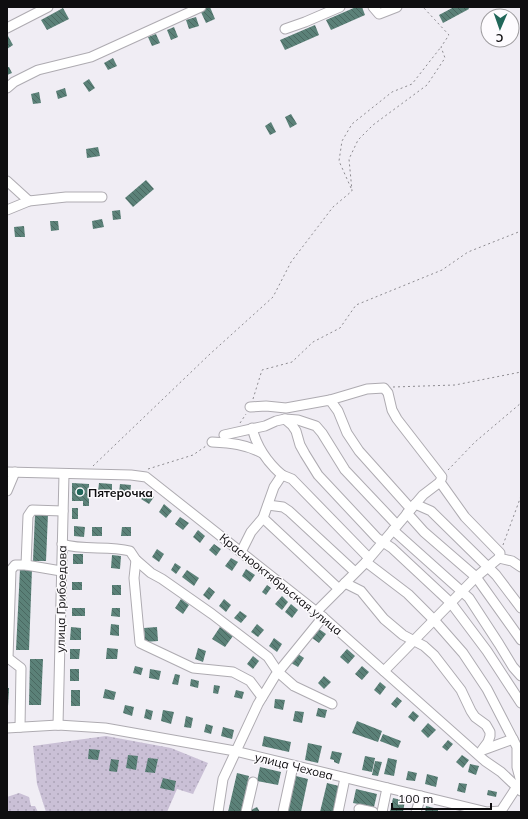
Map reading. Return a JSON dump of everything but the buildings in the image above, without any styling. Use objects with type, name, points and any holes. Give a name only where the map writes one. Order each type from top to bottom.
[{"type":"street","points":[[7,28],[48,7]]},
{"type":"street","points":[[7,88],[14,82],[38,70],[91,57],[201,7]]},
{"type":"street","points":[[285,29],[340,7]]},
{"type":"street","points":[[373,7],[380,14],[397,7]]},
{"type":"street","points":[[7,181],[29,201]]},
{"type":"street","points":[[7,210],[29,201],[66,197],[102,197]]},
{"type":"street","points":[[250,407],[266,406],[286,408],[330,400],[367,389],[384,388],[388,393],[392,410],[397,419],[441,480],[465,517],[499,556],[512,561],[521,567]]},
{"type":"street","points":[[330,400],[338,411],[347,433],[359,451],[411,509],[424,532],[476,577],[521,640]]},
{"type":"street","points":[[285,420],[292,425],[296,431],[300,445],[318,474],[377,538],[392,548],[452,602],[487,651],[521,703]]},
{"type":"street","points":[[224,435],[285,420],[298,420],[316,426],[345,470],[395,527],[469,598],[513,667],[521,676]]},
{"type":"street","points":[[252,428],[255,441],[273,466],[282,475],[292,479],[367,560],[408,594],[434,620],[463,653],[486,688],[517,743],[517,767],[520,786]]},
{"type":"street","points":[[212,442],[243,445],[262,452]]},
{"type":"street","points":[[7,491],[11,472]]},
{"type":"street","name":"Краснооктябрьская улица","points":[[11,472],[131,474],[146,477],[320,614],[501,772],[520,786]]},
{"type":"street","name":"улица Грибоедова","points":[[58,725],[64,474]]},
{"type":"street","points":[[242,552],[251,532],[263,518],[274,487],[282,475]]},
{"type":"street","points":[[218,812],[223,779],[262,697],[278,672],[342,586],[367,560],[423,495],[441,480]]},
{"type":"street","points":[[268,505],[283,507],[290,511],[355,572]]},
{"type":"street","points":[[411,509],[431,512],[496,575],[521,608]]},
{"type":"street","points":[[26,565],[28,516],[32,510],[63,511]]},
{"type":"street","points":[[263,518],[342,586],[361,591],[384,619],[403,635],[424,646],[434,656],[461,690],[471,712],[486,725],[490,736],[488,742],[479,752]]},
{"type":"street","points":[[62,544],[72,547],[120,548],[130,550],[136,560],[151,573],[212,614],[268,657],[278,672],[294,686],[332,704]]},
{"type":"street","points":[[384,671],[476,577],[499,556]]},
{"type":"street","points":[[136,560],[134,578],[140,643],[193,668],[233,672],[250,681],[262,697]]},
{"type":"street","points":[[20,727],[21,668],[8,658],[11,570],[15,565],[26,565],[61,571]]},
{"type":"street","name":"улица Чехова","points":[[7,728],[58,725],[105,728],[235,752],[422,796],[447,807],[486,812],[502,812],[520,786]]},
{"type":"street","points":[[479,752],[517,743]]},
{"type":"street","points":[[283,812],[292,766]]},
{"type":"street","points":[[338,812],[345,778]]},
{"type":"street","points":[[246,812],[253,782]]},
{"type":"street","points":[[382,812],[387,788]]},
{"type":"street","points":[[416,812],[422,796]]},
{"type":"street","points":[[359,809],[373,812]]},
{"type":"path","points":[[352,190],[339,160],[342,141],[352,124],[392,92],[412,84],[449,36],[423,7]]},
{"type":"path","points":[[352,190],[349,159],[358,140],[373,125],[427,85],[444,58],[441,46]]},
{"type":"path","points":[[85,474],[210,354],[273,297],[291,262],[333,207],[352,190]]},
{"type":"path","points":[[238,426],[250,407],[262,370],[292,362],[313,342],[340,328],[356,305],[442,270],[468,252],[521,231]]},
{"type":"path","points":[[384,388],[455,385],[521,372]]},
{"type":"path","points":[[441,480],[475,442],[521,403]]},
{"type":"path","points":[[145,470],[193,455],[212,442]]},
{"type":"path","points":[[499,556],[521,496]]},
{"type":"shaded area","points":[[106,736],[171,748],[208,763],[193,794],[177,789],[167,812],[46,812],[37,784],[33,746]]},
{"type":"shaded area","points":[[19,793],[29,797],[31,806],[35,806],[38,812],[7,812],[7,797]]},
{"type":"place","name":"Пятерочка","points":[[80,492]]}]
